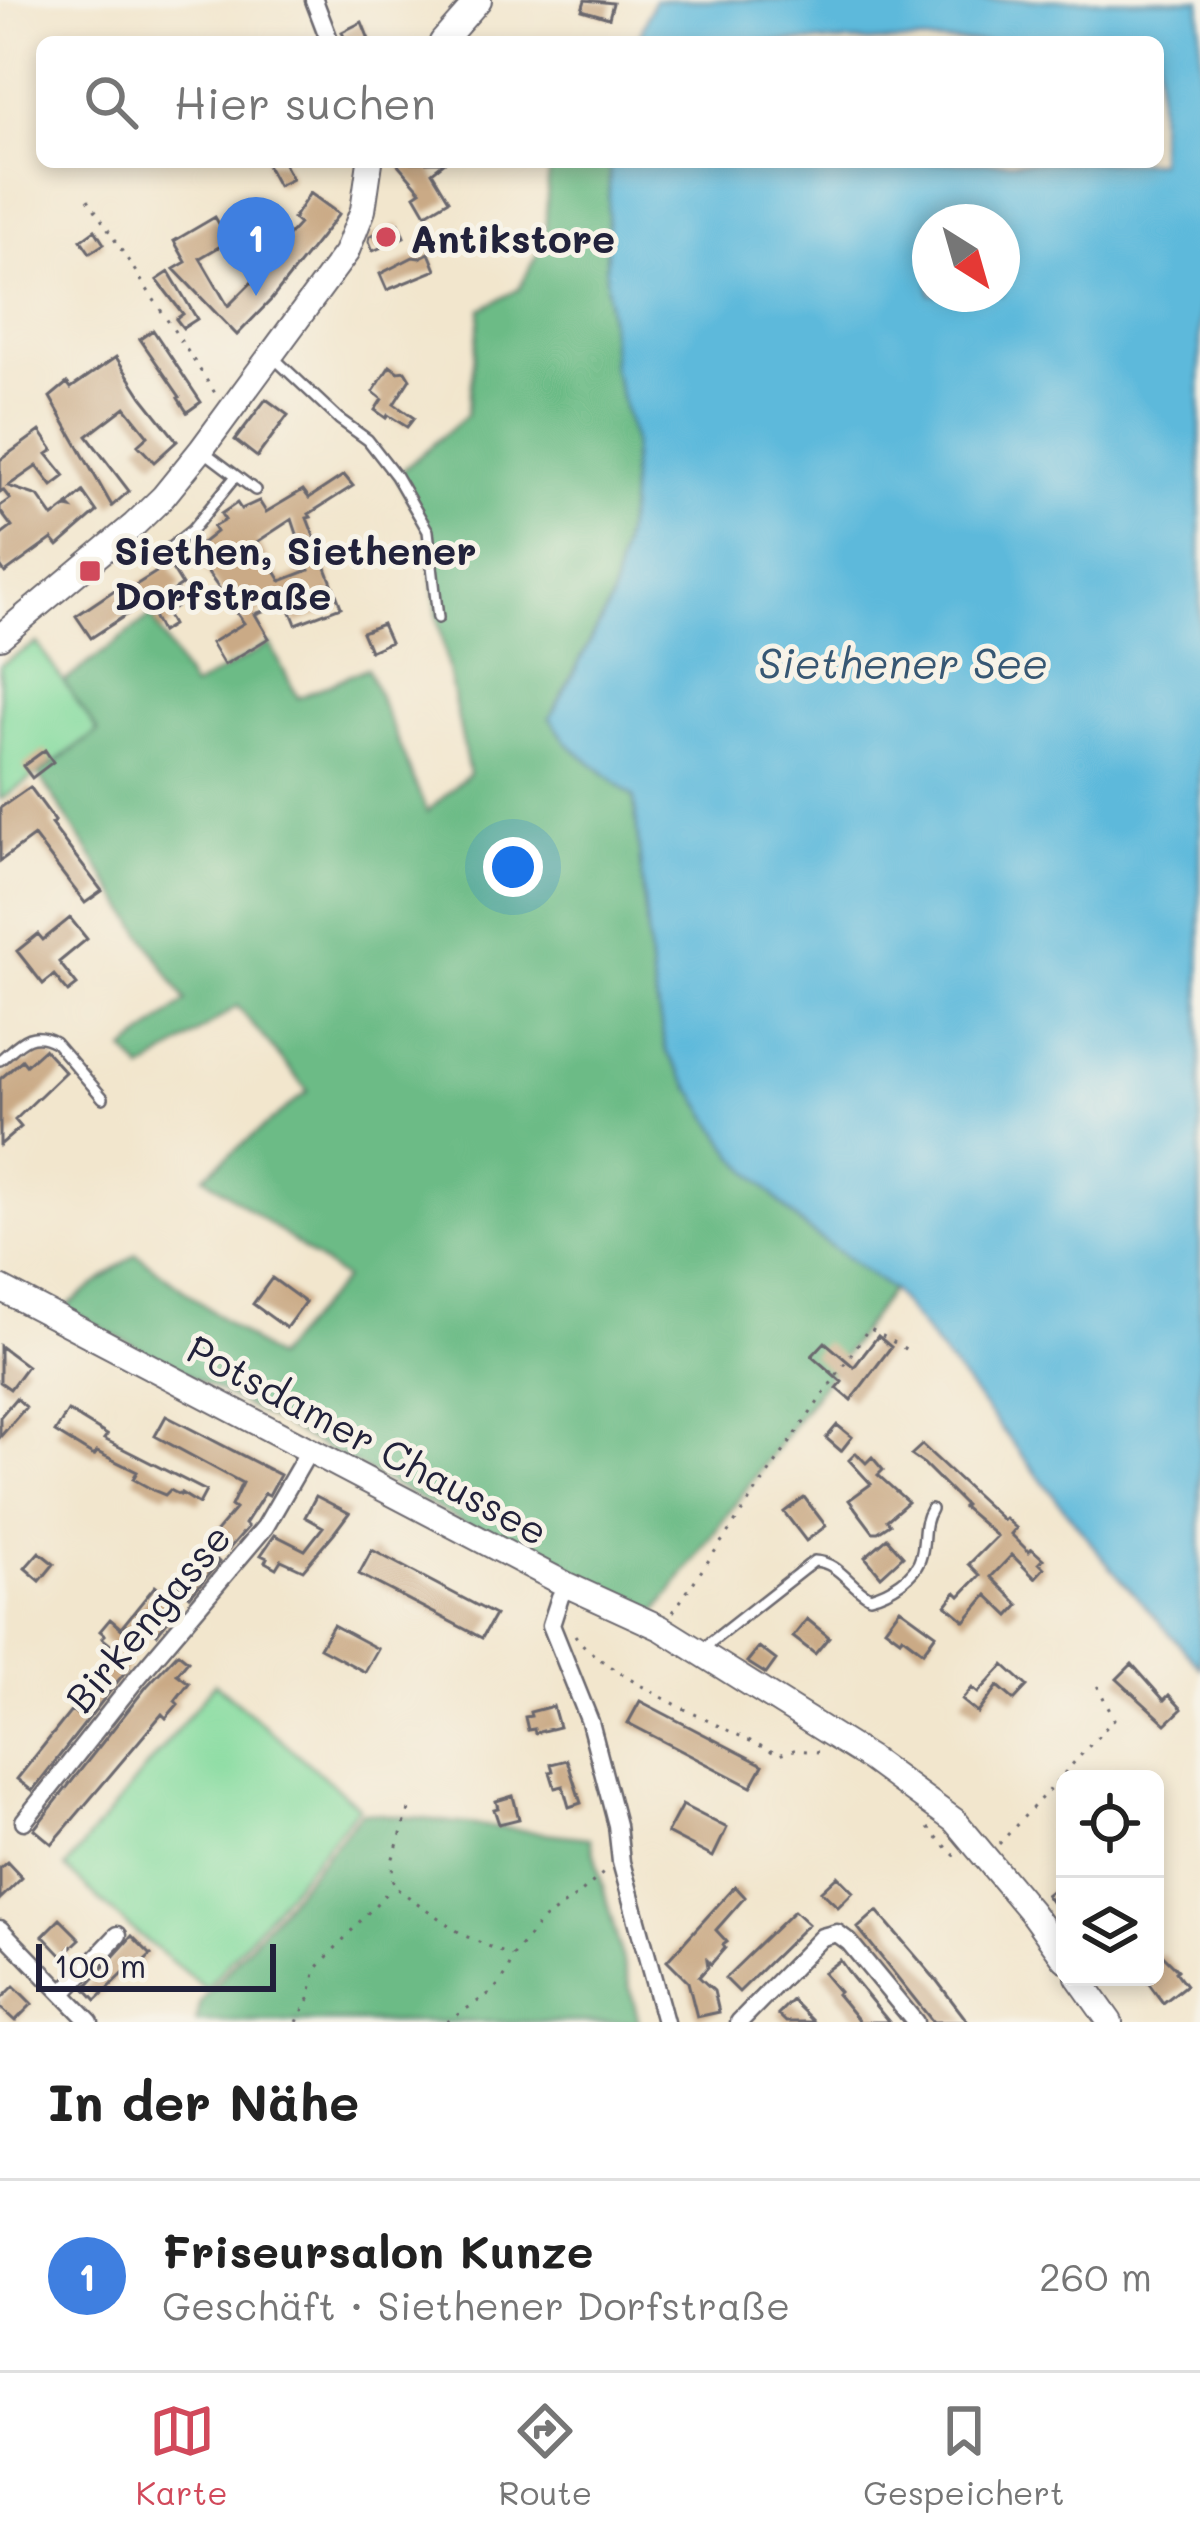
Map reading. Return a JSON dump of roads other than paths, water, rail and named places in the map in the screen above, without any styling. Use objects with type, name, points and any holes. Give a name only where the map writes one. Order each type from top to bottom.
[{"type":"main road","points":[[447,36],[479,0]]},
{"type":"main road","points":[[0,637],[134,525],[201,450],[346,253],[363,210],[369,168]]},
{"type":"main road","name":"Potsdamer Chaussee","points":[[0,1288],[567,1585],[661,1628],[869,1758],[955,1821],[975,1862],[1031,1912],[1056,1947]]},
{"type":"main road","points":[[1084,1986],[1110,2022]]},
{"type":"street","points":[[314,0],[328,36]]},
{"type":"street","name":"Birkengasse","points":[[24,1821],[265,1527],[310,1449]]},
{"type":"street","points":[[567,1585],[551,1625],[590,1722],[617,1825],[621,1862],[665,2022]]},
{"type":"street","points":[[0,1930],[90,2022]]},
{"type":"street","points":[[739,2022],[822,1936],[837,1933],[915,2022]]},
{"type":"street","points":[[63,1993],[118,1935]]},
{"type":"lane","points":[[270,355],[368,440],[396,476],[428,531],[438,618]]},
{"type":"lane","points":[[201,450],[255,490]]},
{"type":"lane","points":[[165,552],[192,530],[236,476]]},
{"type":"lane","points":[[0,1060],[24,1041],[44,1036],[55,1042],[103,1098]]},
{"type":"lane","points":[[702,1654],[814,1561],[826,1562],[870,1597],[897,1584],[921,1560],[922,1531],[931,1509]]},
{"type":"water","name":"Siethener See","points":[[654,0],[1200,0],[1200,1667],[1111,1568],[892,1290],[804,1227],[735,1156],[666,1051],[651,973],[634,797],[568,744],[550,718],[611,602],[629,510],[633,439],[613,368],[606,276],[610,168],[1164,168],[1164,36],[639,36]]},
{"type":"place","name":"Antikstore","points":[[386,237]]},
{"type":"place","name":"Friseursalon Kunze","points":[[256,296]]},
{"type":"place","name":"Siethen, Siethener Dorfstraße","points":[[90,571]]}]
